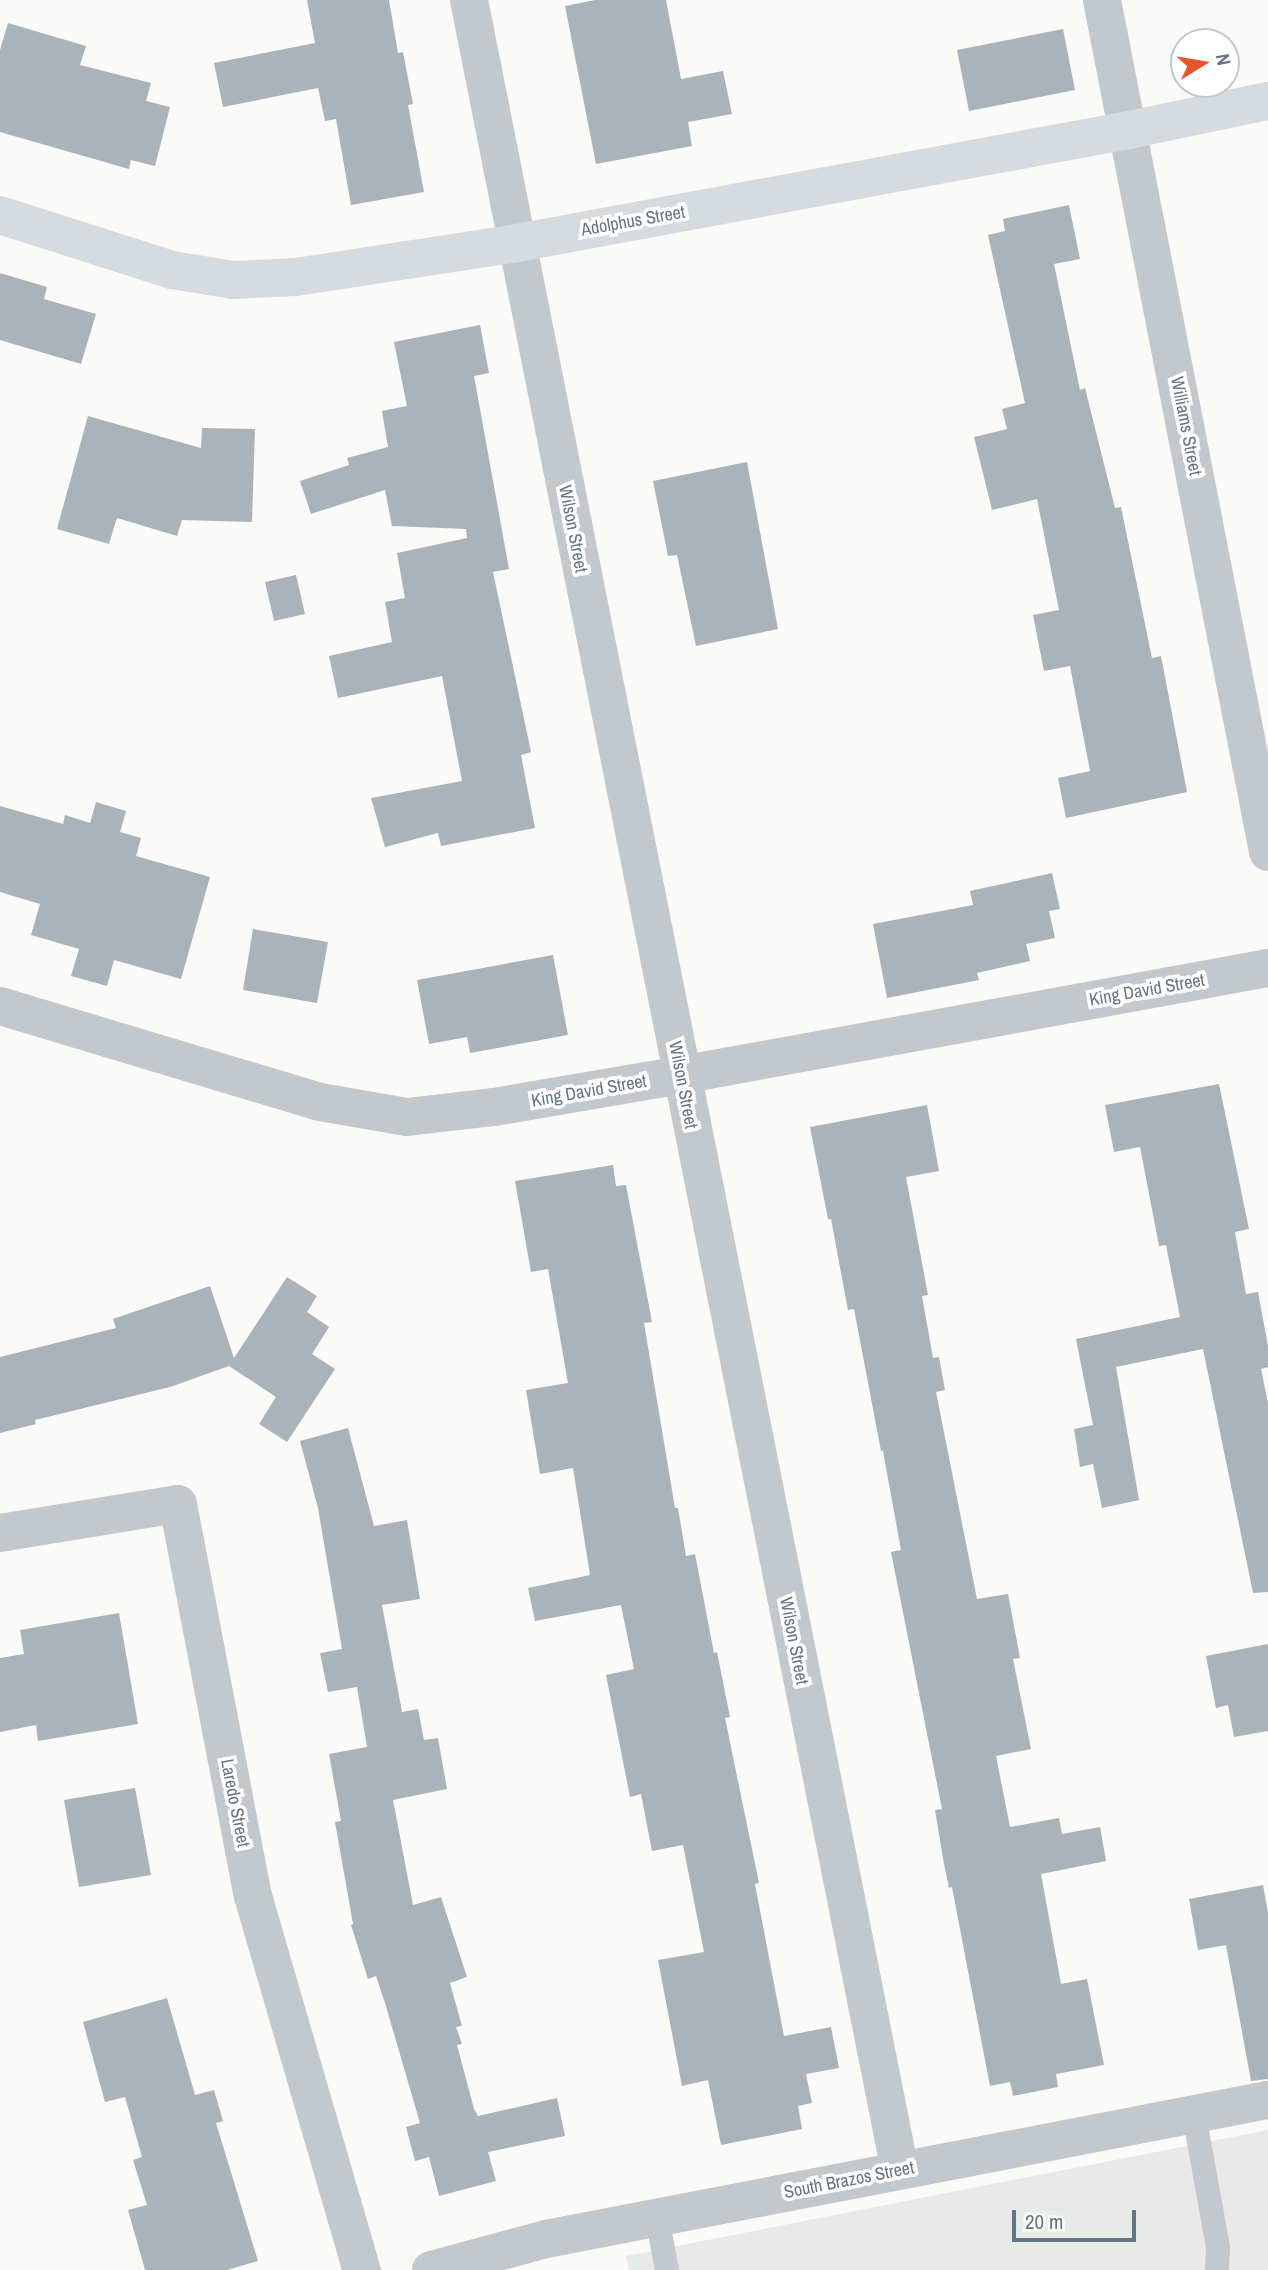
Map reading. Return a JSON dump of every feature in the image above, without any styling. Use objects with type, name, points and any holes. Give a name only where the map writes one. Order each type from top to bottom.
[{"type":"street","name":"Wilson Street","points":[[469,0],[900,2170]]},
{"type":"street","name":"Williams Street","points":[[1102,0],[1268,852]]},
{"type":"street","name":"Adolphus Street","points":[[0,215],[172,270],[233,280],[296,277],[517,243],[1129,130],[1268,101]]},
{"type":"street","name":"King David Street","points":[[0,1006],[320,1102],[407,1117],[494,1107],[681,1075],[1268,968]]},
{"type":"street","name":"Laredo Street","points":[[0,1533],[178,1504],[253,1896],[362,2270]]},
{"type":"street","name":"South Brazos Street","points":[[431,2270],[546,2239],[1268,2100]]},
{"type":"lane","points":[[1194,2114],[1218,2248],[1217,2270]]},
{"type":"lane","points":[[657,2217],[667,2270]]},
{"type":"shaded area","points":[[1268,2130],[1268,2270],[629,2270],[626,2256]]},
{"type":"building","points":[[307,0],[389,0],[398,53],[403,52],[413,104],[408,105],[424,192],[351,205],[336,119],[325,121],[318,88],[223,107],[214,63],[315,43]]},
{"type":"building","points":[[595,0],[666,0],[681,79],[723,71],[732,114],[688,122],[692,146],[596,164],[565,6]]},
{"type":"building","points":[[8,23],[86,46],[80,65],[151,83],[146,101],[170,107],[155,166],[131,160],[129,169],[0,132],[0,50]]},
{"type":"building","points":[[1063,29],[1075,90],[969,111],[957,50]]},
{"type":"building","points":[[1069,205],[1080,259],[1054,264],[1080,390],[1085,388],[1115,508],[1121,507],[1152,658],[1161,656],[1187,792],[1066,818],[1058,778],[1090,771],[1070,666],[1044,671],[1033,615],[1059,610],[1037,499],[992,510],[974,437],[1007,429],[1002,409],[1025,403],[988,235],[1005,231],[1003,219]]},
{"type":"building","points":[[0,273],[47,287],[44,299],[96,314],[81,364],[0,340]]},
{"type":"building","points":[[480,325],[489,373],[474,376],[509,569],[493,572],[531,752],[521,755],[535,828],[441,846],[438,833],[385,847],[371,798],[462,781],[442,676],[338,698],[329,656],[392,642],[385,602],[405,598],[397,553],[467,538],[466,529],[392,526],[385,490],[311,514],[300,481],[349,465],[347,458],[388,447],[382,411],[407,406],[394,342]]},
{"type":"building","points":[[88,416],[201,448],[202,428],[255,429],[252,522],[182,520],[177,536],[117,518],[109,544],[57,529]]},
{"type":"building","points":[[747,462],[778,629],[696,646],[677,555],[668,556],[653,481]]},
{"type":"building","points":[[296,575],[305,614],[274,621],[265,582]]},
{"type":"building","points":[[96,802],[126,811],[120,832],[141,838],[136,856],[210,877],[181,979],[114,960],[107,986],[71,976],[79,949],[31,935],[40,904],[0,892],[0,806],[63,824],[65,815],[90,823]]},
{"type":"building","points":[[1052,873],[1060,909],[1049,911],[1055,938],[1026,944],[1030,961],[977,973],[979,980],[887,998],[873,924],[973,905],[970,891]]},
{"type":"building","points":[[253,929],[328,942],[317,1003],[243,990]]},
{"type":"building","points":[[553,955],[568,1035],[470,1053],[467,1037],[429,1044],[417,980]]},
{"type":"building","points":[[1219,1084],[1249,1229],[1235,1232],[1246,1294],[1258,1292],[1268,1346],[1268,1367],[1261,1369],[1268,1403],[1268,1592],[1253,1593],[1203,1349],[1116,1367],[1139,1500],[1102,1508],[1093,1464],[1080,1467],[1074,1429],[1093,1425],[1076,1339],[1180,1317],[1166,1245],[1159,1246],[1140,1147],[1114,1152],[1105,1105]]},
{"type":"building","points":[[927,1105],[939,1171],[906,1177],[928,1295],[922,1296],[933,1358],[939,1357],[945,1390],[936,1392],[977,1599],[1008,1594],[1020,1658],[1013,1659],[1031,1749],[996,1756],[1010,1827],[1059,1818],[1062,1834],[1100,1827],[1106,1861],[1041,1874],[1061,1984],[1087,1979],[1104,2065],[1056,2074],[1058,2087],[1013,2096],[1010,2082],[990,2086],[952,1887],[949,1888],[944,1864],[935,1810],[942,1809],[891,1552],[901,1550],[883,1451],[854,1309],[848,1310],[810,1127]]},
{"type":"building","points":[[613,1165],[616,1186],[626,1185],[652,1322],[644,1323],[675,1508],[678,1508],[686,1556],[695,1554],[714,1653],[717,1652],[730,1717],[725,1718],[759,1883],[755,1884],[784,2036],[831,2027],[839,2068],[806,2074],[812,2103],[798,2106],[802,2129],[721,2145],[708,2080],[682,2086],[658,1960],[704,1952],[683,1845],[652,1851],[641,1794],[630,1797],[606,1675],[634,1669],[621,1605],[535,1621],[528,1588],[590,1575],[573,1468],[540,1474],[526,1390],[568,1383],[548,1269],[531,1272],[515,1181]]},
{"type":"building","points":[[287,1277],[317,1296],[307,1312],[329,1327],[312,1354],[335,1369],[287,1442],[259,1424],[276,1397],[229,1366],[170,1387],[35,1420],[36,1424],[0,1433],[0,1357],[116,1328],[113,1319],[210,1286],[234,1358]]},
{"type":"building","points":[[348,1428],[374,1526],[407,1520],[420,1599],[382,1605],[402,1712],[418,1709],[424,1740],[438,1738],[447,1789],[393,1800],[413,1905],[441,1897],[467,1977],[450,1983],[462,2026],[456,2027],[462,2044],[457,2045],[474,2109],[478,2116],[557,2098],[565,2136],[488,2152],[496,2181],[439,2196],[429,2157],[415,2161],[406,2127],[420,2123],[376,1976],[368,1979],[351,1925],[353,1924],[335,1822],[341,1821],[329,1754],[367,1747],[357,1687],[328,1692],[320,1653],[342,1649],[318,1508],[300,1441]]},
{"type":"building","points":[[119,1613],[138,1724],[38,1741],[36,1725],[0,1732],[0,1658],[24,1654],[20,1630]]},
{"type":"building","points":[[1268,1644],[1268,1731],[1234,1737],[1228,1705],[1216,1708],[1206,1656]]},
{"type":"building","points":[[135,1788],[151,1875],[79,1887],[64,1800]]},
{"type":"building","points":[[1263,1885],[1268,1912],[1268,2079],[1251,2081],[1226,1945],[1198,1950],[1189,1899]]},
{"type":"building","points":[[167,1998],[195,2095],[214,2090],[223,2121],[216,2123],[258,2261],[227,2270],[145,2270],[128,2210],[147,2205],[133,2160],[142,2157],[125,2097],[105,2102],[83,2022]]}]
